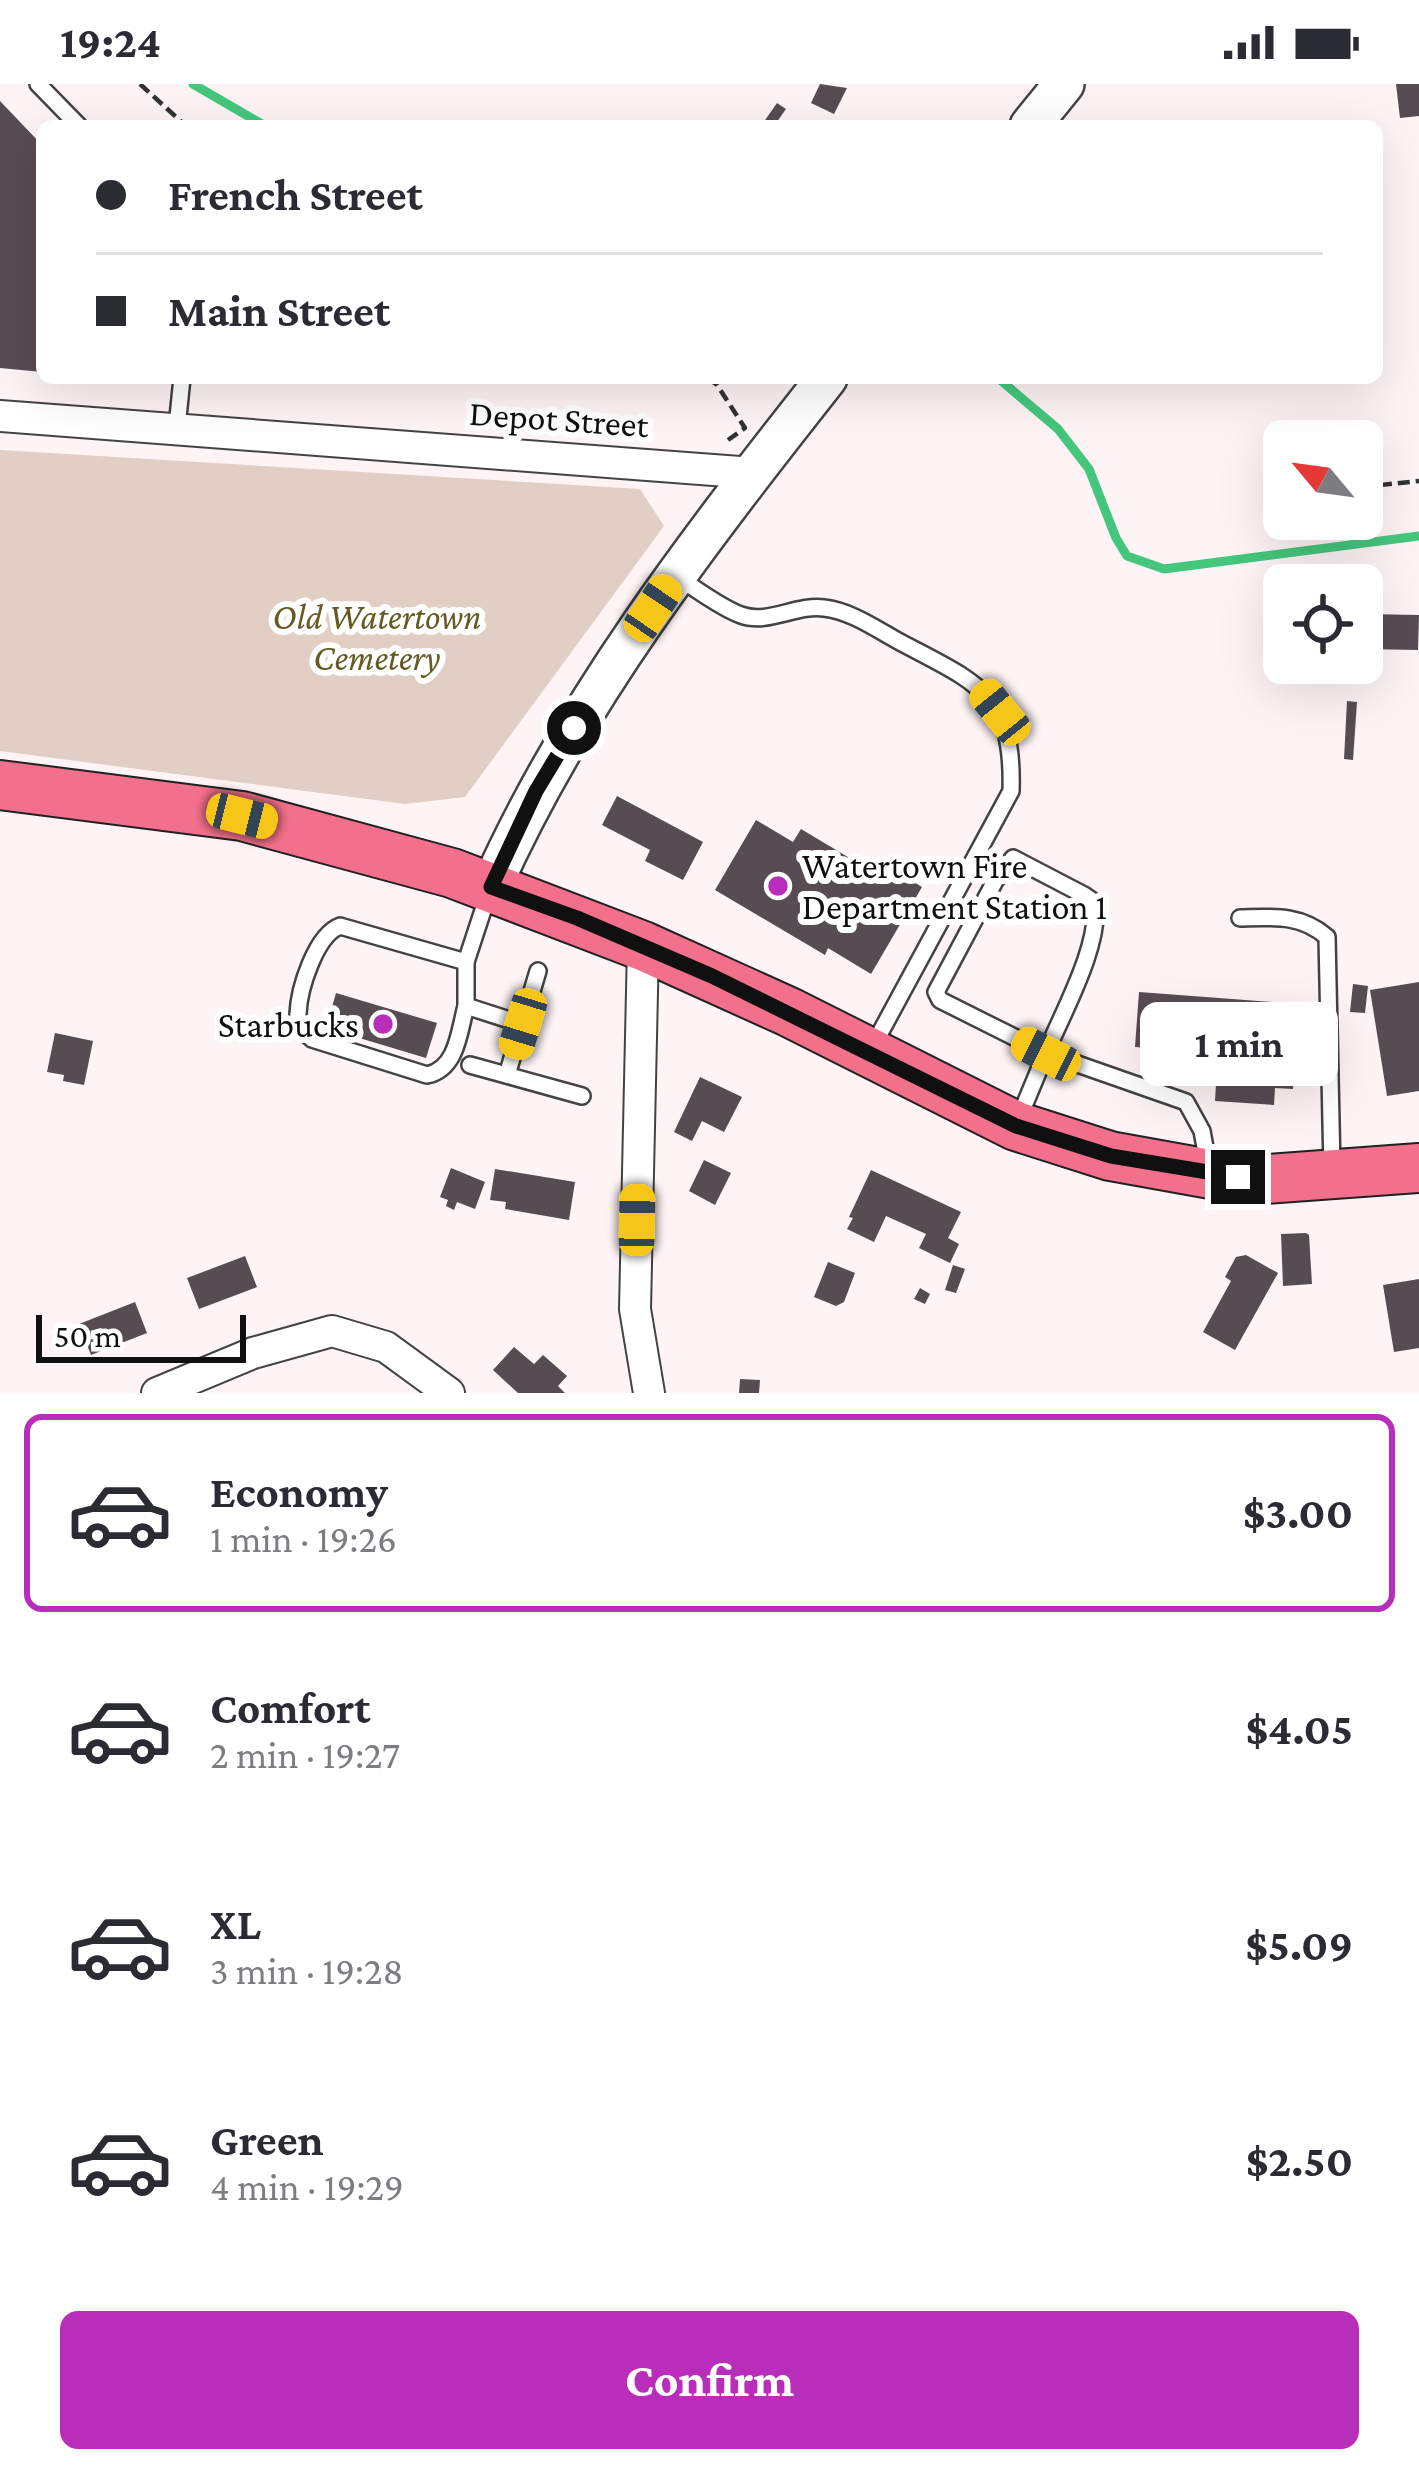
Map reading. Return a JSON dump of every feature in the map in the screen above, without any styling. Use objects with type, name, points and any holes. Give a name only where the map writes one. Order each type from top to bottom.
[{"type":"main road","points":[[0,784],[242,816],[428,865],[643,946],[789,1012],[1016,1126],[1111,1156],[1267,1179],[1419,1168]]},
{"type":"street","points":[[1035,120],[1063,84]]},
{"type":"street","points":[[491,887],[559,752],[674,576],[822,384]]},
{"type":"street","name":"Depot Street","points":[[0,416],[753,472]]},
{"type":"street","points":[[643,946],[635,1310],[649,1393]]},
{"type":"street","points":[[157,1393],[253,1353],[332,1331],[386,1347],[449,1393]]},
{"type":"lane","points":[[38,84],[74,120]]},
{"type":"lane","points":[[177,427],[181,384]]},
{"type":"lane","points":[[674,576],[744,616],[766,617],[818,607],[844,612],[976,682],[1000,712],[1012,750],[1011,791],[869,1054]]},
{"type":"lane","points":[[1016,1126],[1046,1054],[1085,958],[1096,911],[1094,902],[1084,895],[1012,858],[995,880],[935,992],[940,1000],[1046,1054],[1186,1102],[1202,1131],[1210,1174]]},
{"type":"lane","points":[[466,962],[340,926],[329,930],[318,942],[297,1016],[301,1030],[311,1039],[428,1075],[441,1072],[451,1061],[466,1006],[466,962],[491,887]]},
{"type":"lane","points":[[1240,918],[1284,916],[1314,926],[1327,937],[1332,1177]]},
{"type":"lane","points":[[507,1075],[538,970]]},
{"type":"lane","points":[[466,1006],[523,1024]]},
{"type":"lane","points":[[470,1064],[582,1096]]},
{"type":"path","points":[[140,84],[179,120]]},
{"type":"path","points":[[717,384],[745,428],[733,433]]},
{"type":"path","points":[[1383,485],[1419,481]]},
{"type":"green space","name":"Old Watertown Cemetery","points":[[0,450],[640,489],[664,526],[465,797],[405,804],[0,751]]},
{"type":"building","points":[[820,84],[847,88],[834,114],[811,103]]},
{"type":"building","points":[[1396,84],[1419,84],[1419,116],[1400,118]]},
{"type":"building","points":[[0,101],[36,139],[36,371],[0,368]]},
{"type":"building","points":[[777,103],[786,109],[778,120],[765,120]]},
{"type":"building","points":[[1383,614],[1419,615],[1418,650],[1383,649]]},
{"type":"building","points":[[1347,701],[1357,702],[1353,760],[1344,759]]},
{"type":"building","points":[[617,796],[703,842],[683,880],[645,861],[650,850],[602,825]]},
{"type":"building","points":[[756,820],[793,842],[801,829],[873,872],[879,861],[922,887],[871,974],[828,948],[825,955],[715,890]]},
{"type":"building","points":[[1419,982],[1419,1091],[1387,1096],[1370,990]]},
{"type":"building","points":[[1353,984],[1368,986],[1365,1013],[1350,1012]]},
{"type":"building","points":[[1139,992],[1299,1004],[1293,1089],[1275,1088],[1274,1105],[1215,1101],[1216,1084],[1202,1082],[1204,1052],[1135,1047]]},
{"type":"building","points":[[336,993],[437,1023],[426,1058],[326,1028]]},
{"type":"building","points":[[55,1033],[93,1041],[84,1085],[47,1072]]},
{"type":"building","points":[[700,1077],[742,1097],[724,1132],[702,1121],[692,1141],[674,1132]]},
{"type":"building","points":[[704,1160],[731,1173],[715,1205],[689,1191]]},
{"type":"building","points":[[451,1168],[485,1182],[475,1209],[457,1202],[454,1210],[440,1197]]},
{"type":"building","points":[[495,1169],[575,1182],[569,1220],[505,1209],[506,1202],[490,1200]]},
{"type":"building","points":[[871,1170],[961,1212],[948,1238],[959,1244],[950,1263],[919,1248],[926,1234],[886,1216],[874,1242],[847,1229]]},
{"type":"building","points":[[1306,1233],[1312,1284],[1283,1286],[1281,1234]]},
{"type":"building","points":[[1246,1255],[1278,1273],[1235,1350],[1203,1332],[1231,1281],[1225,1277],[1236,1257]]},
{"type":"building","points":[[245,1256],[257,1287],[199,1309],[187,1278]]},
{"type":"building","points":[[828,1262],[855,1273],[844,1302],[836,1306],[814,1297]]},
{"type":"building","points":[[953,1265],[965,1269],[956,1293],[945,1290]]},
{"type":"building","points":[[1419,1279],[1419,1348],[1394,1352],[1383,1285]]},
{"type":"building","points":[[920,1288],[930,1294],[925,1304],[914,1299]]},
{"type":"building","points":[[135,1302],[147,1333],[91,1355],[79,1324]]},
{"type":"building","points":[[514,1347],[534,1364],[543,1355],[567,1376],[558,1386],[565,1393],[518,1393],[493,1370]]},
{"type":"building","points":[[740,1379],[760,1380],[759,1393],[739,1393]]},
{"type":"waterway","points":[[193,84],[255,120]]},
{"type":"waterway","points":[[1005,384],[1058,429],[1089,469],[1127,556],[1164,569],[1419,536]]},
{"type":"place","name":"Watertown Fire Department Station 1","points":[[778,886]]},
{"type":"place","name":"Starbucks","points":[[383,1024]]},
{"type":"route","points":[[574,728],[536,791],[491,887],[712,976],[1016,1126],[1111,1156],[1238,1177]]}]
